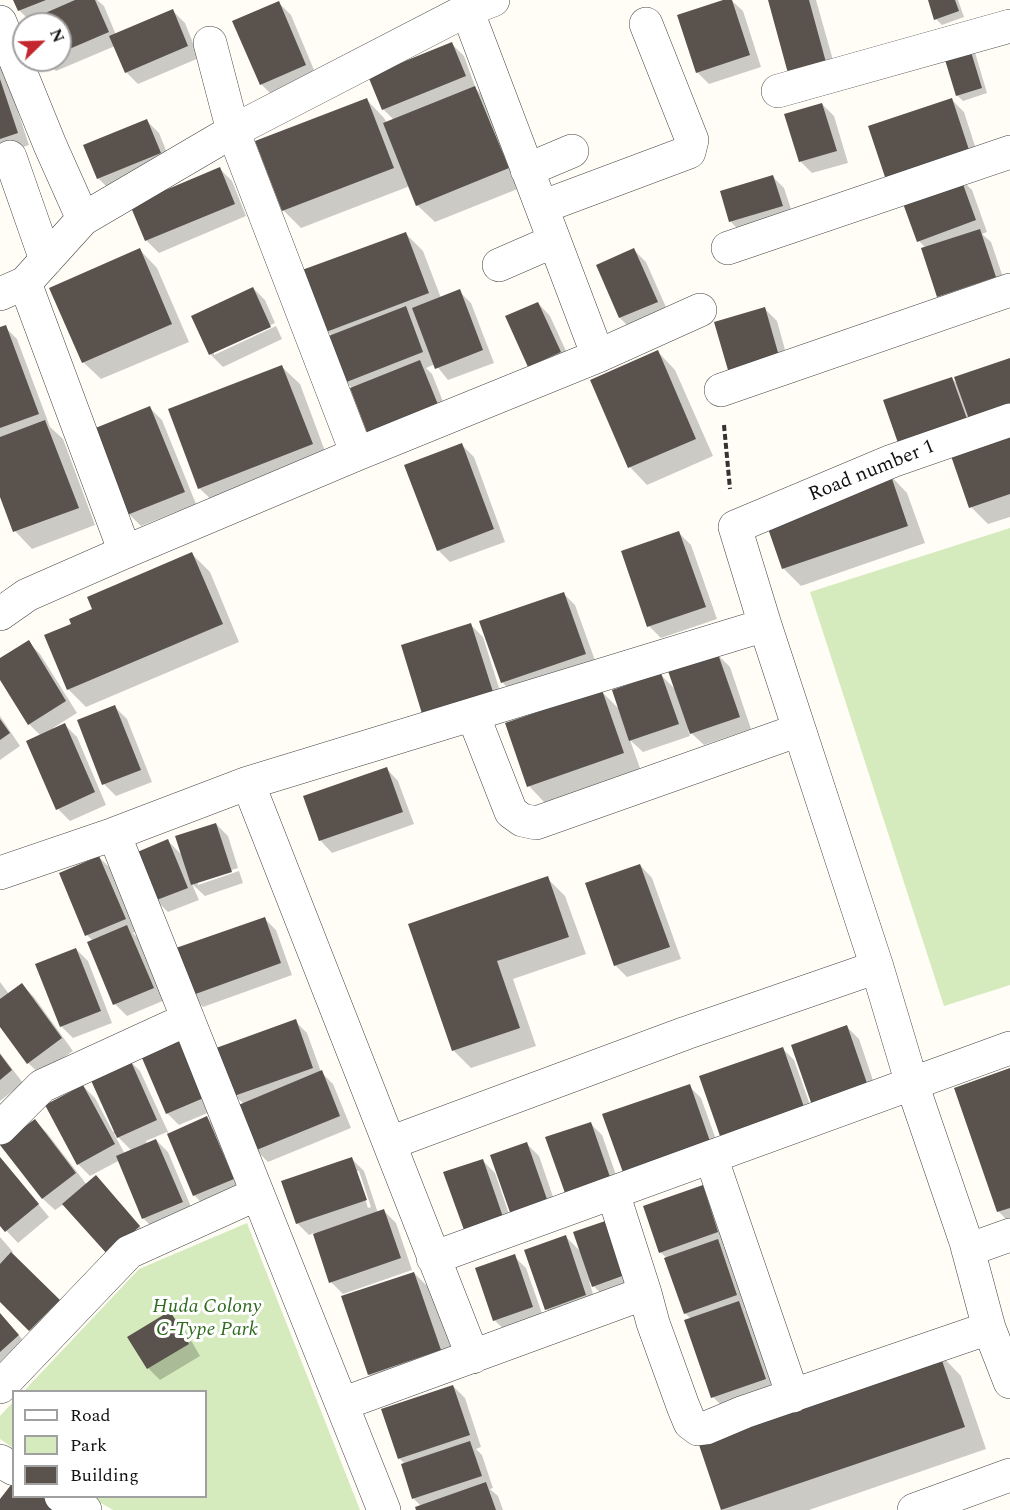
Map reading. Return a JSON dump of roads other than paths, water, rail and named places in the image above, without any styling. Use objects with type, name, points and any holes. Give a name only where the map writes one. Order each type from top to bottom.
[{"type":"street","points":[[24,279],[83,219],[232,130],[480,5],[527,170],[598,356]]},
{"type":"street","points":[[0,22],[83,219]]},
{"type":"street","points":[[542,207],[689,152],[692,140],[645,24]]},
{"type":"street","points":[[778,91],[1010,26]]},
{"type":"street","points":[[210,43],[232,130],[357,454]]},
{"type":"street","points":[[50,145],[5,159],[24,279],[125,552]]},
{"type":"street","points":[[527,170],[568,152],[580,193]]},
{"type":"street","points":[[728,248],[1010,152]]},
{"type":"street","points":[[499,265],[554,241]]},
{"type":"street","points":[[721,390],[1010,290]]},
{"type":"street","points":[[0,614],[27,595],[125,552],[598,356],[700,310]]},
{"type":"street","name":"Road number 1","points":[[765,625],[735,527],[892,461],[1010,420]]},
{"type":"street","points":[[0,873],[114,834],[248,783],[765,625],[877,967],[912,1084],[968,1250],[989,1328],[1010,1382]]},
{"type":"street","points":[[473,714],[511,812],[522,820],[536,822],[799,730]]},
{"type":"street","points":[[248,783],[473,1357]]},
{"type":"street","points":[[114,834],[384,1510]]},
{"type":"street","points":[[390,1143],[686,1033],[877,967]]},
{"type":"street","points":[[0,1128],[42,1086],[188,1018]]},
{"type":"street","points":[[433,1258],[1010,1048]]},
{"type":"street","points":[[711,1157],[793,1396]]},
{"type":"street","points":[[613,1193],[653,1323],[677,1390],[690,1423],[698,1429],[989,1328]]},
{"type":"street","points":[[0,1387],[129,1252],[258,1194]]},
{"type":"street","points":[[968,1250],[1010,1235]]},
{"type":"street","points":[[342,1404],[645,1293]]},
{"type":"street","points":[[914,1510],[1010,1474]]},
{"type":"street","points":[[63,1498],[85,1510]]},
{"type":"street","points":[[976,1510],[1010,1498]]},
{"type":"park label","name":"Huda Colony C-Type Park","points":[[207,1320]]}]
